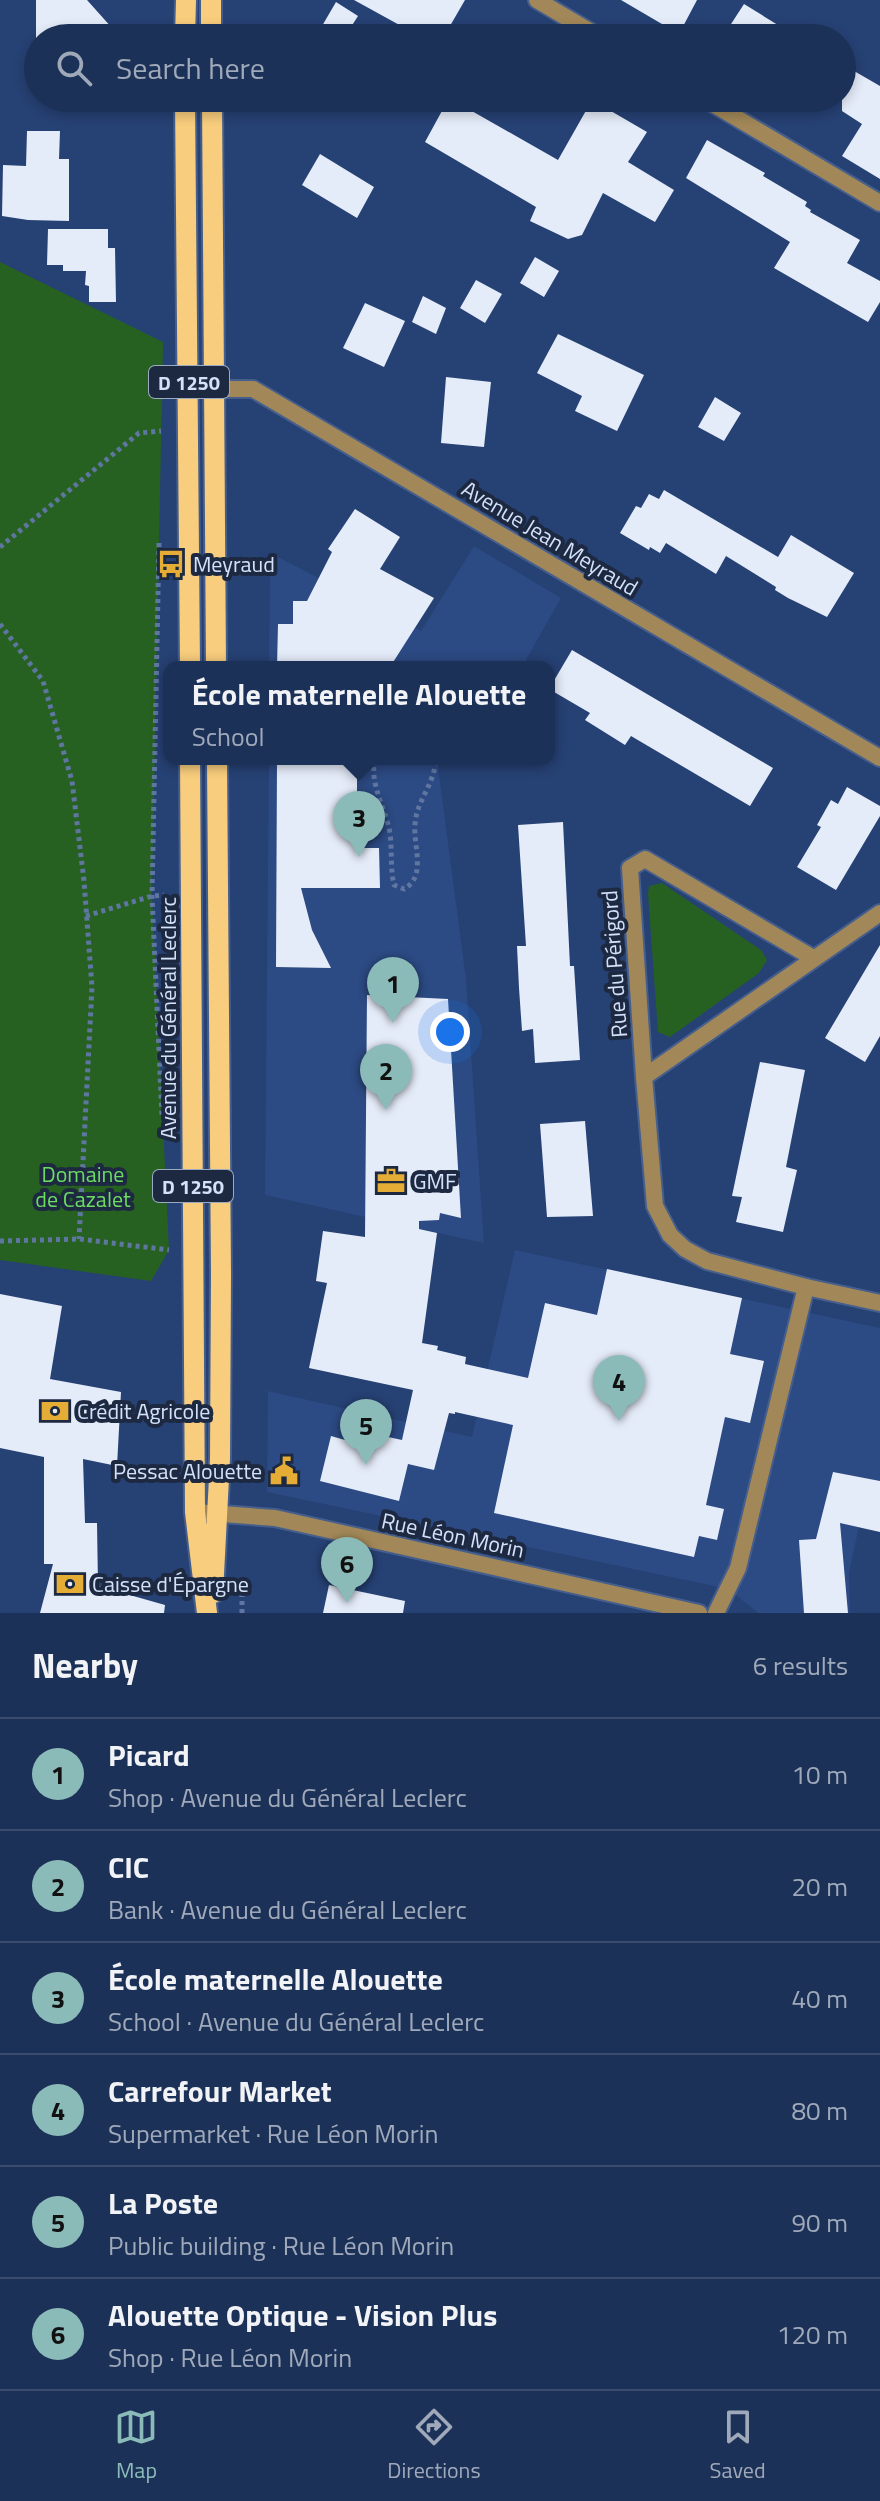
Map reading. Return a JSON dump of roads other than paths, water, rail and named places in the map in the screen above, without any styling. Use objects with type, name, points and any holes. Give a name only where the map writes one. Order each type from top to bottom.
[{"type":"main road","points":[[185,24],[186,0]]},
{"type":"main road","points":[[211,0],[211,24]]},
{"type":"main road","name":"D 1250","points":[[185,112],[190,661]]},
{"type":"main road","name":"D 1250","points":[[212,112],[216,661]]},
{"type":"main road","name":"Avenue du Général Leclerc","points":[[190,765],[195,1512],[209,1613]]},
{"type":"main road","name":"Avenue du Général Leclerc","points":[[209,1613],[220,1459],[217,765]]},
{"type":"street","points":[[537,0],[577,24]]},
{"type":"street","points":[[727,112],[880,203]]},
{"type":"street","name":"Avenue Jean Meyraud","points":[[189,389],[253,389],[880,758]]},
{"type":"street","name":"Rue du Périgord","points":[[813,958],[645,859],[630,868],[655,1206],[670,1235],[685,1249],[707,1261],[880,1303]]},
{"type":"street","points":[[644,1077],[880,913]]},
{"type":"street","points":[[716,1613],[738,1568],[806,1287]]},
{"type":"street","name":"Rue Léon Morin","points":[[195,1512],[275,1518],[699,1613]]},
{"type":"place","name":"Meyraud","points":[[171,564]]},
{"type":"place","name":"École maternelle Alouette","points":[[359,857]]},
{"type":"place","name":"Picard","points":[[393,1023]]},
{"type":"place","name":"CIC","points":[[386,1110]]},
{"type":"place","name":"GMF","points":[[391,1181]]},
{"type":"place","name":"Crédit Agricole","points":[[55,1411]]},
{"type":"place","name":"Carrefour Market","points":[[619,1421]]},
{"type":"place","name":"La Poste","points":[[366,1465]]},
{"type":"place","name":"Pessac Alouette","points":[[284,1471]]},
{"type":"place","name":"Caisse d'Épargne","points":[[70,1584]]},
{"type":"place","name":"Alouette Optique - Vision Plus","points":[[347,1603]]},
{"type":"park label","name":"Domaine de Cazalet","points":[[83,1186]]}]
